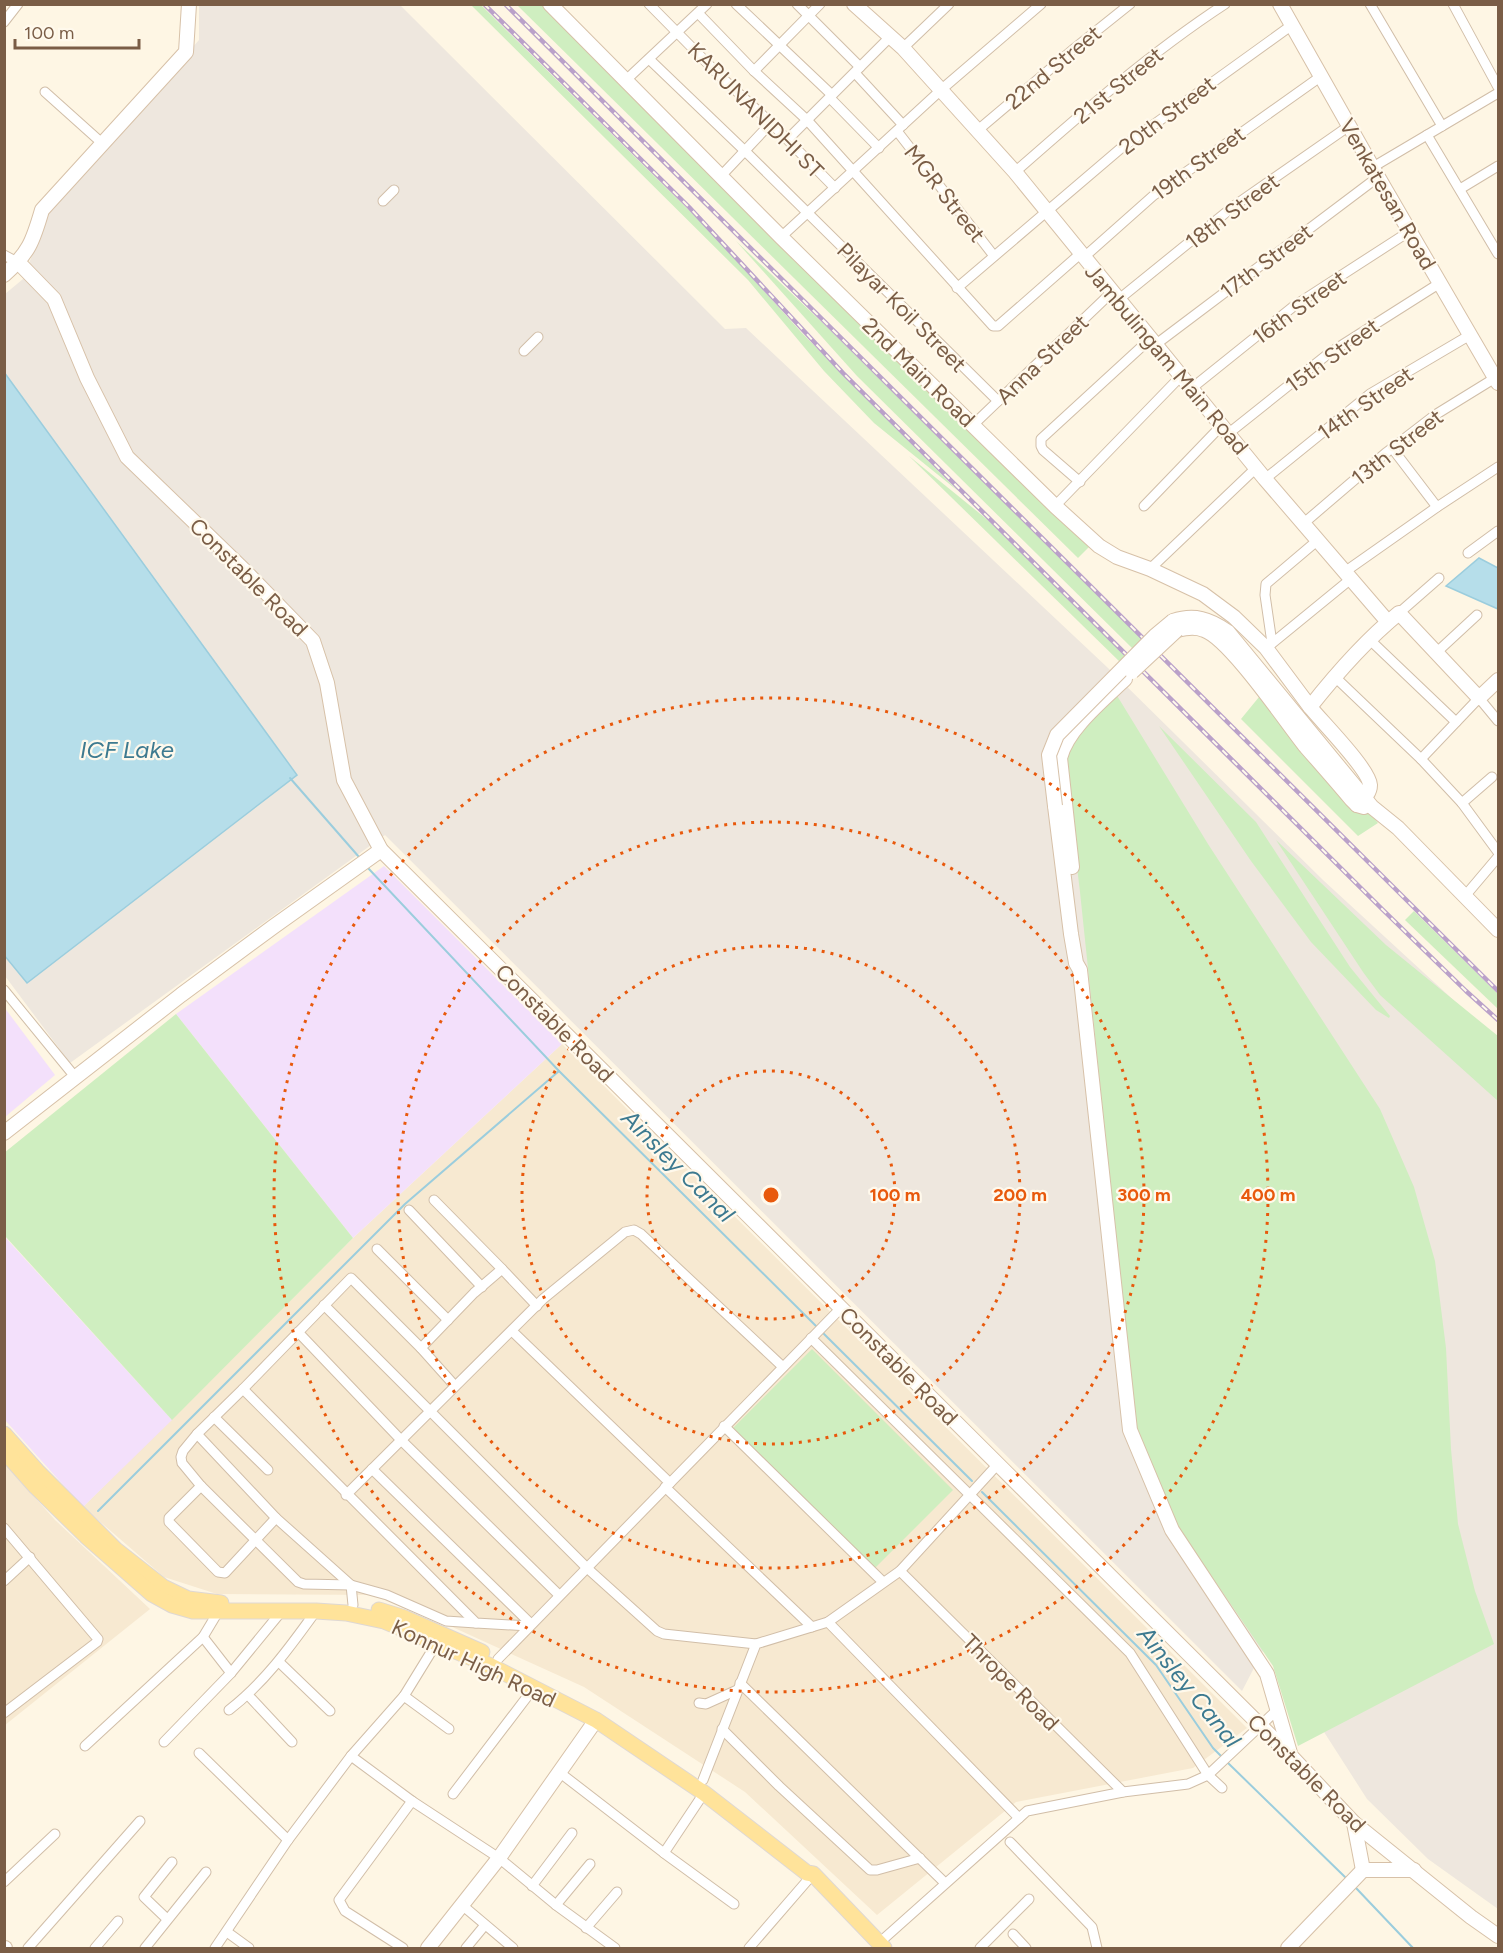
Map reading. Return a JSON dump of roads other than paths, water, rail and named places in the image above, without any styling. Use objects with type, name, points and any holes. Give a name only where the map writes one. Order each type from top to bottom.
[{"type":"main road","points":[[4,1434],[37,1471],[116,1550],[163,1587],[188,1599],[216,1603],[338,1603],[373,1608],[405,1618],[498,1659],[620,1725],[703,1787]]},
{"type":"main road","name":"Konnur High Road","points":[[4,1451],[86,1536],[152,1594],[172,1605],[194,1611],[346,1613],[384,1621],[491,1666],[596,1720],[703,1787],[807,1873],[813,1874],[882,1946]]},
{"type":"street","points":[[4,22],[18,4]]},
{"type":"street","points":[[4,275],[19,263],[33,242],[42,210],[186,52],[189,4]]},
{"type":"street","name":"2nd Main Road","points":[[550,4],[781,237],[1055,506],[1099,546],[1118,557],[1203,594],[1269,646],[1310,707],[1364,770],[1370,784],[1365,803]]},
{"type":"street","name":"KARUNANIDHI ST","points":[[649,4],[835,188]]},
{"type":"street","points":[[626,81],[707,4]]},
{"type":"street","points":[[736,4],[831,96],[879,148]]},
{"type":"street","name":"MGR Street","points":[[797,4],[857,70],[994,256]]},
{"type":"street","points":[[754,71],[820,4]]},
{"type":"street","points":[[903,48],[949,4]]},
{"type":"street","points":[[781,237],[942,89],[1041,4]]},
{"type":"street","name":"22nd Street","points":[[978,130],[1130,4]]},
{"type":"street","name":"21st Street","points":[[1015,172],[1144,63],[1225,4]]},
{"type":"street","name":"Venkatesan Road","points":[[1280,4],[1320,77],[1497,380]]},
{"type":"street","points":[[1370,4],[1442,126]]},
{"type":"street","points":[[1453,4],[1498,87]]},
{"type":"street","name":"Jambulingam Main Road","points":[[862,7],[942,89],[1015,172],[1260,473],[1349,575],[1394,618],[1437,652],[1479,698]]},
{"type":"street","points":[[698,13],[754,71],[807,120],[957,288]]},
{"type":"street","name":"20th Street","points":[[957,288],[1048,213],[1120,149],[1292,25]]},
{"type":"street","points":[[788,140],[891,36]]},
{"type":"street","name":"Pilayar Koil Street","points":[[649,59],[998,401]]},
{"type":"street","name":"19th Street","points":[[957,288],[996,327],[1154,195],[1320,77]]},
{"type":"street","points":[[45,92],[103,144]]},
{"type":"street","name":"17th Street","points":[[1080,482],[1043,450],[1041,439],[1152,342],[1375,172],[1427,135],[1498,93]]},
{"type":"street","points":[[721,176],[771,123]]},
{"type":"street","name":"18th Street","points":[[1115,296],[1234,206],[1349,126]]},
{"type":"street","points":[[1427,135],[1498,254]]},
{"type":"street","points":[[1460,189],[1498,166]]},
{"type":"street","points":[[383,201],[394,190]]},
{"type":"street","name":"16th Street","points":[[1192,388],[1294,306],[1410,231]]},
{"type":"street","points":[[4,255],[19,263]]},
{"type":"street","name":"Constable Road","points":[[19,263],[54,299],[87,378],[127,457],[243,569],[313,641],[327,683],[344,780],[381,850],[1261,1725],[1354,1823],[1498,1936]]},
{"type":"street","name":"15th Street","points":[[1144,506],[1225,429],[1328,354],[1440,283]]},
{"type":"street","name":"Anna Street","points":[[973,425],[1115,296]]},
{"type":"street","name":"14th Street","points":[[1150,569],[1260,473],[1370,394],[1470,334]]},
{"type":"street","points":[[524,351],[538,337]]},
{"type":"street","points":[[1055,506],[1182,375]]},
{"type":"street","name":"13th Street","points":[[1304,523],[1392,448],[1435,415],[1497,380]]},
{"type":"street","points":[[1392,448],[1437,507]]},
{"type":"street","points":[[1269,646],[1349,575],[1437,507],[1498,467]]},
{"type":"street","points":[[1468,553],[1498,531]]},
{"type":"street","points":[[1269,646],[1264,595],[1266,584],[1318,540]]},
{"type":"street","points":[[1310,707],[1370,640],[1439,578]]},
{"type":"street","points":[[1437,652],[1477,615]]},
{"type":"street","points":[[1290,1755],[1267,1674],[1172,1530],[1130,1430],[1080,970],[1076,963],[1071,934],[1060,800],[1060,758],[1066,740],[1184,617],[1201,618],[1215,623],[1228,632],[1365,803],[1398,828],[1498,930]]},
{"type":"street","points":[[1060,800],[1049,755],[1057,735],[1155,636],[1175,626]]},
{"type":"street","points":[[1370,640],[1456,722]]},
{"type":"street","points":[[1335,677],[1421,759],[1462,803],[1498,854],[1465,896]]},
{"type":"street","points":[[1421,759],[1498,680]]},
{"type":"street","points":[[1479,698],[1498,721]]},
{"type":"street","points":[[1462,803],[1492,777]]},
{"type":"street","points":[[4,1133],[190,988],[381,850]]},
{"type":"street","points":[[4,990],[76,1078]]},
{"type":"street","points":[[434,1200],[537,1306]]},
{"type":"street","points":[[409,1210],[482,1287]]},
{"type":"street","points":[[346,1495],[537,1306],[625,1232],[633,1230],[641,1234],[783,1367]]},
{"type":"street","points":[[377,1249],[448,1320]]},
{"type":"street","points":[[421,1348],[502,1269]]},
{"type":"street","points":[[455,1386],[421,1348],[351,1278],[197,1434],[181,1456],[182,1463],[201,1486],[298,1582],[351,1585],[387,1595],[446,1621],[530,1625]]},
{"type":"street","points":[[324,1305],[587,1568],[660,1633],[756,1644],[828,1622],[900,1571],[998,1464]]},
{"type":"street","points":[[498,1659],[841,1308]]},
{"type":"street","points":[[512,1331],[812,1627]]},
{"type":"street","points":[[298,1332],[401,1440],[560,1595]]},
{"type":"street","points":[[817,1332],[970,1494],[1130,1653],[1208,1775],[1222,1788]]},
{"type":"street","points":[[243,1389],[346,1495],[476,1623]]},
{"type":"street","points":[[214,1417],[268,1470]]},
{"type":"street","points":[[724,1426],[883,1582]]},
{"type":"street","points":[[197,1434],[276,1518],[351,1585],[353,1605]]},
{"type":"street","points":[[372,1469],[530,1625]]},
{"type":"street","points":[[201,1486],[169,1518],[169,1522],[218,1572],[225,1573],[276,1518]]},
{"type":"street","points":[[4,1528],[98,1639],[4,1713]]},
{"type":"street","points":[[4,1581],[30,1557]]},
{"type":"street","name":"Thrope Road","points":[[900,1571],[1123,1792]]},
{"type":"street","points":[[229,1710],[248,1695],[279,1662],[316,1611]]},
{"type":"street","points":[[85,1746],[203,1637],[218,1612]]},
{"type":"street","points":[[164,1742],[231,1673],[281,1612]]},
{"type":"street","points":[[828,1622],[1019,1818]]},
{"type":"street","points":[[203,1637],[231,1673]]},
{"type":"street","points":[[215,1948],[288,1840],[351,1756],[404,1696],[436,1644]]},
{"type":"street","points":[[664,1853],[703,1787],[722,1729],[756,1644]]},
{"type":"street","points":[[279,1662],[330,1711]]},
{"type":"street","points":[[699,1703],[706,1704],[738,1687]]},
{"type":"street","points":[[738,1687],[945,1883]]},
{"type":"street","points":[[453,1794],[533,1689]]},
{"type":"street","points":[[248,1695],[292,1742]]},
{"type":"street","points":[[404,1696],[449,1729]]},
{"type":"street","points":[[882,1946],[945,1883],[1027,1811],[1123,1792],[1188,1784],[1208,1775],[1277,1710]]},
{"type":"street","points":[[428,1948],[499,1858],[596,1720]]},
{"type":"street","points":[[722,1729],[779,1786],[870,1870],[920,1858]]},
{"type":"street","points":[[199,1754],[288,1840]]},
{"type":"street","points":[[351,1756],[412,1801],[499,1858],[556,1905],[615,1948]]},
{"type":"street","points":[[559,1772],[734,1904]]},
{"type":"street","points":[[403,1948],[345,1911],[339,1900],[412,1801]]},
{"type":"street","points":[[28,1948],[140,1821]]},
{"type":"street","points":[[1354,1823],[1363,1870]]},
{"type":"street","points":[[532,1886],[572,1833]]},
{"type":"street","points":[[4,1882],[55,1834]]},
{"type":"street","points":[[1010,1842],[1092,1927],[1097,1948]]},
{"type":"street","points":[[167,1919],[144,1897],[172,1862]]},
{"type":"street","points":[[556,1905],[590,1864]]},
{"type":"street","points":[[1288,1948],[1363,1870],[1414,1870]]},
{"type":"street","points":[[145,1948],[206,1872]]},
{"type":"street","points":[[748,1948],[813,1874]]},
{"type":"street","points":[[586,1928],[617,1892]]},
{"type":"street","points":[[980,1948],[1029,1899]]},
{"type":"street","points":[[462,1905],[513,1948]]},
{"type":"street","points":[[95,1948],[118,1921]]},
{"type":"street","points":[[466,1948],[485,1925]]},
{"type":"street","points":[[227,1932],[249,1948]]},
{"type":"street","points":[[1013,1934],[1026,1948]]},
{"type":"water","name":"ICF Lake","points":[[4,372],[297,775],[27,983],[4,955]]},
{"type":"water","points":[[1479,558],[1498,568],[1498,609],[1446,586]]},
{"type":"waterway","name":"Ainsley Canal","points":[[290,778],[359,857]]},
{"type":"waterway","name":"Ainsley Canal","points":[[368,868],[559,1071],[817,1327]]},
{"type":"waterway","points":[[98,1511],[405,1204],[559,1071]]},
{"type":"waterway","name":"Ainsley Canal","points":[[821,1331],[972,1481]]},
{"type":"waterway","name":"Ainsley Canal","points":[[982,1492],[1156,1665],[1213,1748],[1223,1758]]},
{"type":"waterway","name":"Ainsley Canal","points":[[1227,1762],[1345,1877]]},
{"type":"waterway","name":"Ainsley Canal","points":[[1356,1888],[1413,1948]]},
{"type":"railway","points":[[484,4],[689,207],[843,373],[1382,909],[1498,1020]]},
{"type":"railway","points":[[505,4],[1498,991]]}]
